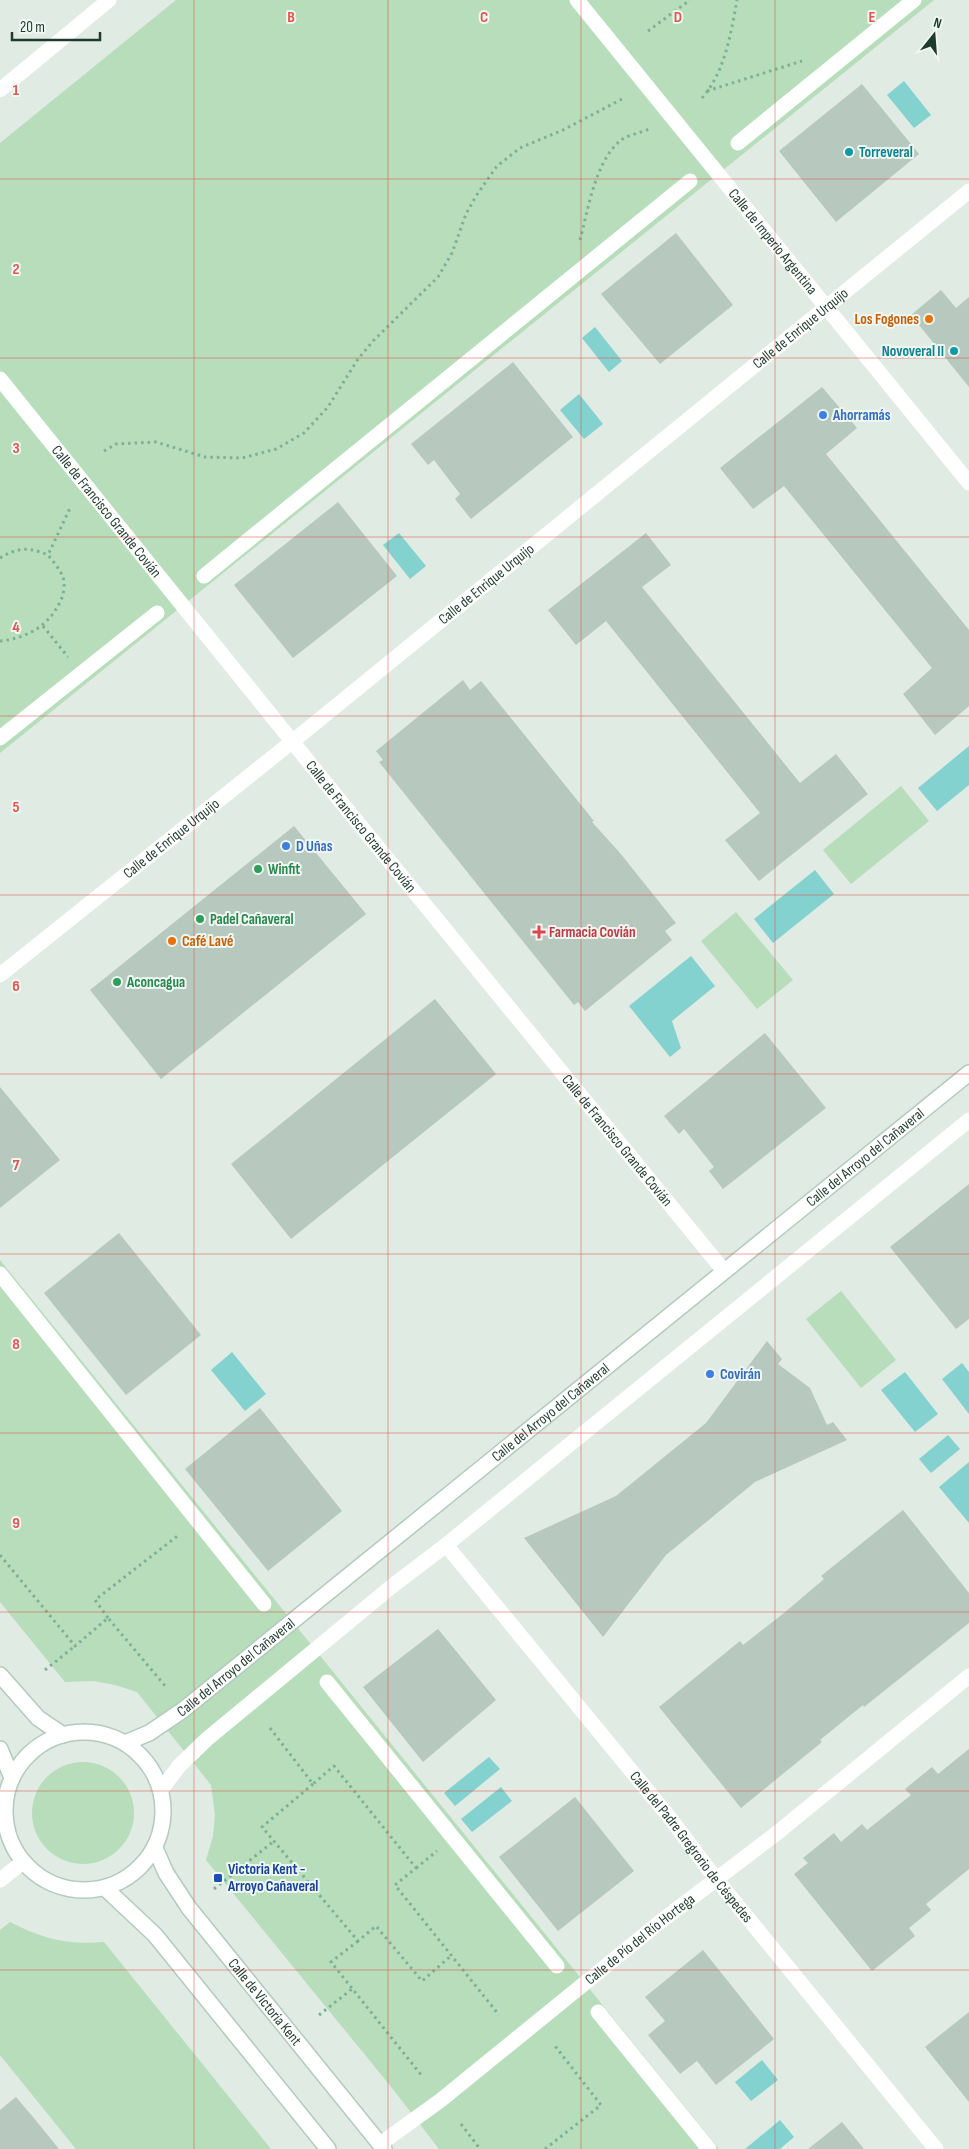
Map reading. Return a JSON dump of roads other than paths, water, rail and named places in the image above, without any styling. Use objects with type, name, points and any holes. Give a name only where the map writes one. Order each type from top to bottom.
[{"type":"street","points":[[0,90],[109,0]]},
{"type":"street","name":"Calle de Imperio Argentina","points":[[577,0],[825,308],[969,483]]},
{"type":"street","points":[[738,143],[914,0]]},
{"type":"street","points":[[204,576],[690,181]]},
{"type":"street","name":"Calle de Enrique Urquijo","points":[[0,975],[293,741],[969,191]]},
{"type":"street","name":"Calle de Francisco Grande Covián","points":[[0,379],[724,1271]]},
{"type":"street","points":[[0,738],[157,613]]},
{"type":"street","name":"Calle del Arroyo del Cañaveral","points":[[125,1743],[149,1732],[183,1710],[969,1073]]},
{"type":"street","points":[[161,1790],[179,1766],[207,1739],[391,1587],[446,1545],[969,1120]]},
{"type":"street","points":[[0,1274],[264,1604]]},
{"type":"street","name":"Calle del Padre Gregrorio de Céspedes","points":[[446,1545],[670,1818],[716,1879],[936,2149]]},
{"type":"street","points":[[0,1675],[38,1718],[63,1735]]},
{"type":"street","name":"Calle de Pío del Río Hortega","points":[[382,2147],[660,1922],[777,1833],[969,1676]]},
{"type":"street","points":[[328,1682],[557,1966]]},
{"type":"street","points":[[79,1732],[95,1733],[125,1743],[141,1756],[153,1772],[161,1790],[163,1820],[155,1848],[146,1862],[120,1882],[105,1888],[87,1890],[69,1889],[52,1883],[36,1874],[23,1862],[13,1846],[7,1830],[5,1812],[7,1794],[12,1778],[24,1759],[42,1744],[63,1735],[79,1732]]},
{"type":"street","points":[[0,1749],[12,1778]]},
{"type":"street","name":"Calle de Victoria Kent","points":[[155,1848],[166,1873],[189,1908],[382,2147]]},
{"type":"street","points":[[0,1880],[23,1862]]},
{"type":"street","points":[[105,1888],[155,1935],[328,2149]]},
{"type":"street","points":[[598,2012],[709,2149]]},
{"type":"water","points":[[904,81],[931,115],[914,128],[887,95]]},
{"type":"water","points":[[595,327],[622,361],[609,372],[582,338]]},
{"type":"water","points":[[579,394],[603,424],[584,439],[560,410]]},
{"type":"water","points":[[399,533],[426,566],[410,579],[383,545]]},
{"type":"water","points":[[969,746],[969,785],[937,811],[918,788]]},
{"type":"water","points":[[815,870],[834,894],[773,943],[754,919]]},
{"type":"water","points":[[691,956],[715,986],[672,1021],[681,1048],[670,1057],[629,1006]]},
{"type":"water","points":[[232,1352],[266,1394],[245,1411],[211,1370]]},
{"type":"water","points":[[962,1363],[969,1372],[969,1414],[942,1379]]},
{"type":"water","points":[[905,1372],[938,1414],[915,1432],[881,1390]]},
{"type":"water","points":[[948,1435],[960,1449],[931,1473],[919,1459]]},
{"type":"water","points":[[969,1462],[969,1523],[939,1487]]},
{"type":"water","points":[[489,1757],[500,1769],[455,1806],[444,1793]]},
{"type":"water","points":[[501,1787],[512,1801],[472,1832],[461,1819]]},
{"type":"water","points":[[762,2060],[778,2080],[751,2101],[735,2082]]},
{"type":"water","points":[[780,2120],[794,2137],[780,2149],[745,2149]]},
{"type":"place","name":"Torreveral","points":[[849,152]]},
{"type":"place","name":"Los Fogones","points":[[929,319]]},
{"type":"place","name":"Novoveral II","points":[[954,351]]},
{"type":"place","name":"Ahorramás","points":[[823,415]]},
{"type":"place","name":"D Uñas","points":[[286,846]]},
{"type":"place","name":"Winfit","points":[[258,869]]},
{"type":"place","name":"Padel Cañaveral","points":[[200,919]]},
{"type":"place","name":"Farmacia Covián","points":[[539,932]]},
{"type":"place","name":"Café Lavé","points":[[172,941]]},
{"type":"place","name":"Aconcagua","points":[[117,982]]},
{"type":"place","name":"Covirán","points":[[710,1374]]},
{"type":"place","name":"Victoria Kent - Arroyo Cañaveral","points":[[218,1878]]}]
